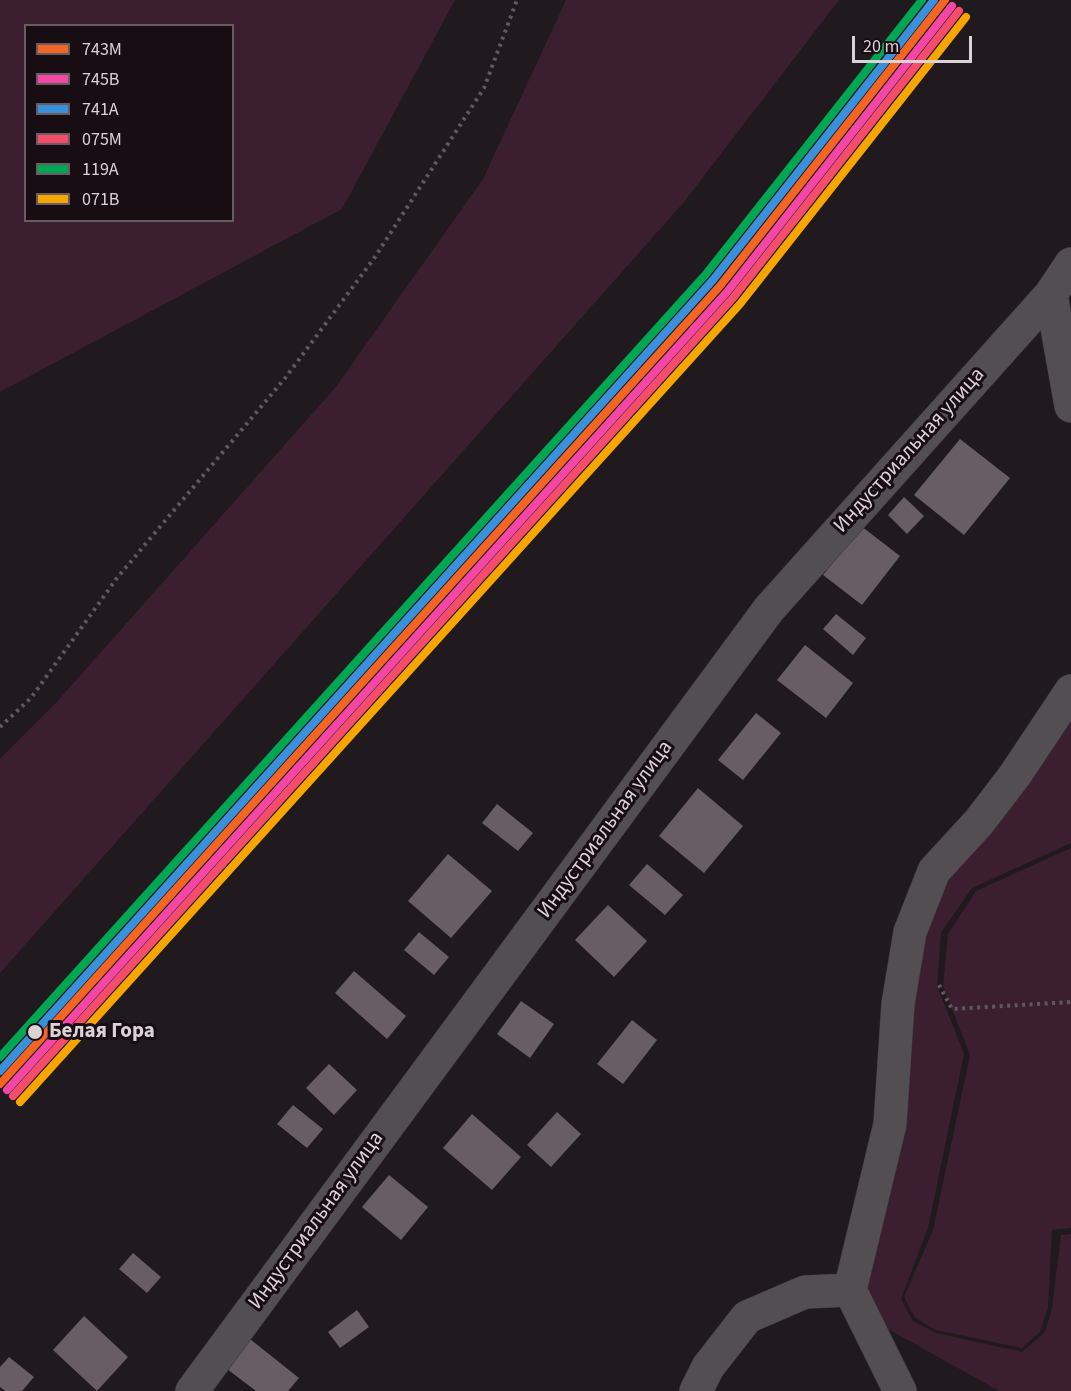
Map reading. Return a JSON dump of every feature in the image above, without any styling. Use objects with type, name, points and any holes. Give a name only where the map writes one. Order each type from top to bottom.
[{"type":"street","name":"Индустриальная улица","points":[[192,1391],[769,609],[1051,294],[1071,264]]},
{"type":"street","points":[[1051,294],[1071,406]]},
{"type":"street","points":[[900,1391],[850,1290],[890,1124],[898,1004],[910,932],[934,872],[979,822],[1015,775],[1071,691]]},
{"type":"street","points":[[696,1391],[708,1367],[747,1317],[805,1292],[850,1290]]},
{"type":"path","points":[[0,727],[31,698],[117,578],[286,377],[375,257],[484,88],[517,0]]},
{"type":"path","points":[[910,932],[952,1009],[1071,1002]]},
{"type":"shaded area","points":[[0,0],[455,0],[342,209],[0,392]]},
{"type":"shaded area","points":[[566,0],[839,0],[684,202],[0,973],[0,759],[55,704],[335,388],[483,179]]},
{"type":"shaded area","points":[[1071,714],[1071,843],[972,888],[941,933],[937,986],[964,1054],[928,1228],[901,1299],[913,1321],[936,1333],[1022,1352],[1045,1332],[1052,1308],[1061,1235],[1071,1234],[1071,1391],[999,1391],[888,1329],[859,1283],[903,1005],[939,872]]},
{"type":"shaded area","points":[[1071,848],[1071,1228],[1052,1230],[1048,1308],[1040,1332],[1022,1348],[936,1330],[915,1318],[904,1297],[933,1230],[970,1055],[943,986],[948,934],[976,891]]},
{"type":"building","points":[[960,439],[1010,478],[964,535],[914,495]]},
{"type":"building","points":[[904,497],[924,516],[907,534],[888,515]]},
{"type":"building","points":[[861,526],[900,556],[862,605],[823,575]]},
{"type":"building","points":[[836,614],[866,638],[853,655],[823,629]]},
{"type":"building","points":[[805,645],[853,683],[826,718],[777,680]]},
{"type":"building","points":[[756,713],[781,733],[743,780],[718,760]]},
{"type":"building","points":[[698,788],[743,826],[704,873],[659,836]]},
{"type":"building","points":[[497,804],[533,833],[518,851],[482,823]]},
{"type":"building","points":[[448,854],[492,891],[451,938],[408,901]]},
{"type":"building","points":[[647,864],[683,895],[665,915],[629,885]]},
{"type":"building","points":[[608,905],[647,941],[614,977],[575,940]]},
{"type":"building","points":[[419,932],[449,957],[434,975],[404,950]]},
{"type":"building","points":[[354,971],[406,1016],[387,1039],[335,993]]},
{"type":"building","points":[[521,1001],[554,1024],[530,1058],[497,1034]]},
{"type":"building","points":[[632,1020],[657,1040],[623,1084],[597,1064]]},
{"type":"building","points":[[329,1064],[357,1090],[334,1115],[306,1088]]},
{"type":"building","points":[[293,1105],[323,1129],[307,1148],[277,1124]]},
{"type":"building","points":[[557,1112],[581,1134],[551,1167],[527,1145]]},
{"type":"building","points":[[472,1114],[521,1157],[492,1190],[443,1148]]},
{"type":"building","points":[[389,1175],[428,1207],[401,1240],[362,1207]]},
{"type":"building","points":[[133,1253],[161,1277],[147,1293],[119,1269]]},
{"type":"building","points":[[357,1310],[369,1327],[340,1348],[328,1332]]},
{"type":"building","points":[[84,1316],[128,1357],[97,1391],[53,1350]]},
{"type":"building","points":[[250,1339],[299,1378],[288,1391],[256,1391],[227,1369]]},
{"type":"building","points":[[9,1357],[34,1377],[22,1391],[5,1391],[0,1387],[0,1367]]},
{"type":"transit line","name":"119А","points":[[0,1057],[706,274],[922,0]]},
{"type":"transit line","name":"741А","points":[[0,1071],[713,280],[934,0]]},
{"type":"transit line","name":"743М","points":[[0,1084],[720,286],[945,0]]},
{"type":"transit line","name":"745В","points":[[7,1090],[727,292],[952,6]]},
{"type":"transit line","name":"075М","points":[[13,1096],[733,298],[959,11]]},
{"type":"transit line","name":"071В","points":[[20,1102],[740,304],[966,17]]},
{"type":"place","name":"Белая Гора","points":[[35,1032]]}]
